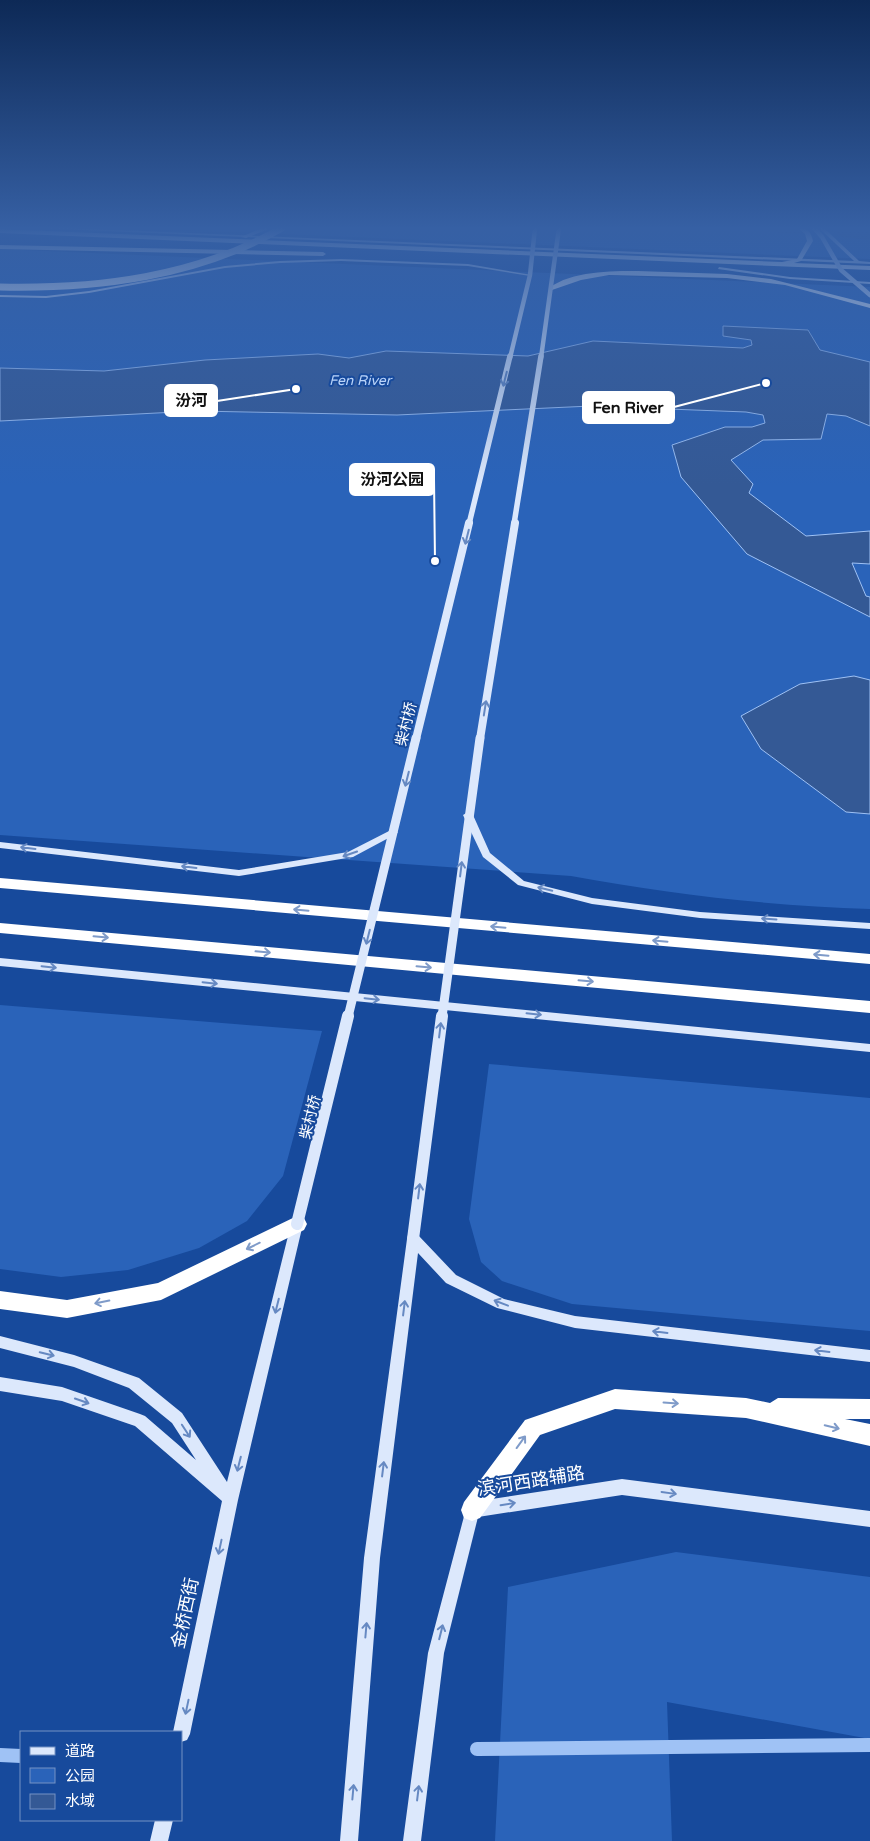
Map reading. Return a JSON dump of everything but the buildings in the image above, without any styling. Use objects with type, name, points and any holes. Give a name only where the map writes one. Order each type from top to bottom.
[{"type":"highway","points":[[0,883],[870,959]]},
{"type":"highway","points":[[0,928],[870,1007]]},
{"type":"highway","points":[[0,1300],[67,1309],[161,1290],[297,1224]]},
{"type":"highway","points":[[472,1510],[532,1427],[615,1399],[746,1408],[870,1409]]},
{"type":"highway","points":[[746,1408],[870,1435]]},
{"type":"main road","name":"柴村桥","points":[[230,1500],[521,314]]},
{"type":"main road","points":[[348,1841],[372,1558],[468,815],[548,314]]},
{"type":"main road","points":[[468,815],[486,855],[521,883],[592,901],[700,915],[870,926]]},
{"type":"main road","points":[[0,845],[240,873],[350,855],[393,832]]},
{"type":"main road","points":[[0,962],[870,1048]]},
{"type":"main road","points":[[413,1240],[452,1278],[502,1304],[575,1322],[870,1356]]},
{"type":"main road","points":[[0,1342],[74,1361],[134,1383],[177,1418],[230,1500]]},
{"type":"main road","points":[[0,1384],[62,1394],[140,1421],[230,1500]]},
{"type":"main road","name":"滨河西路辅路","points":[[412,1841],[436,1653],[472,1510],[622,1486],[870,1519]]},
{"type":"main road","name":"金桥西街","points":[[182,1731],[230,1500]]},
{"type":"main road","points":[[159,1841],[164,1821]]},
{"type":"green space","points":[[0,314],[870,314],[870,909],[720,898],[571,876],[0,835]]},
{"type":"green space","points":[[0,1005],[322,1031],[283,1176],[247,1221],[199,1248],[128,1270],[61,1277],[0,1269]]},
{"type":"green space","points":[[489,1064],[870,1098],[870,1331],[572,1304],[502,1281],[481,1262],[469,1219]]},
{"type":"green space","points":[[676,1552],[870,1577],[870,1739],[667,1702],[672,1841],[495,1841],[508,1587]]},
{"type":"water","points":[[723,326],[808,330],[820,350],[870,362],[870,426],[846,416],[827,414],[821,439],[763,440],[731,460],[753,484],[749,493],[806,536],[870,531],[870,564],[852,563],[866,596],[870,597],[870,617],[747,554],[681,477],[672,445],[725,427],[752,427],[765,423],[763,415],[746,412],[591,406],[397,415],[196,411],[0,421],[0,368],[104,371],[205,360],[318,354],[349,358],[386,351],[528,356],[593,341],[743,348],[752,345],[751,340],[723,336]]},
{"type":"water","points":[[854,676],[870,680],[870,814],[846,812],[761,749],[741,716],[800,684]]},
{"type":"waterway","points":[[477,1749],[870,1745]]},
{"type":"waterway","points":[[0,1755],[20,1756]]},
{"type":"place","name":"Fen River","points":[[766,383]]},
{"type":"place","name":"汾河","points":[[296,389]]},
{"type":"place","name":"汾河公园","points":[[435,561]]}]
